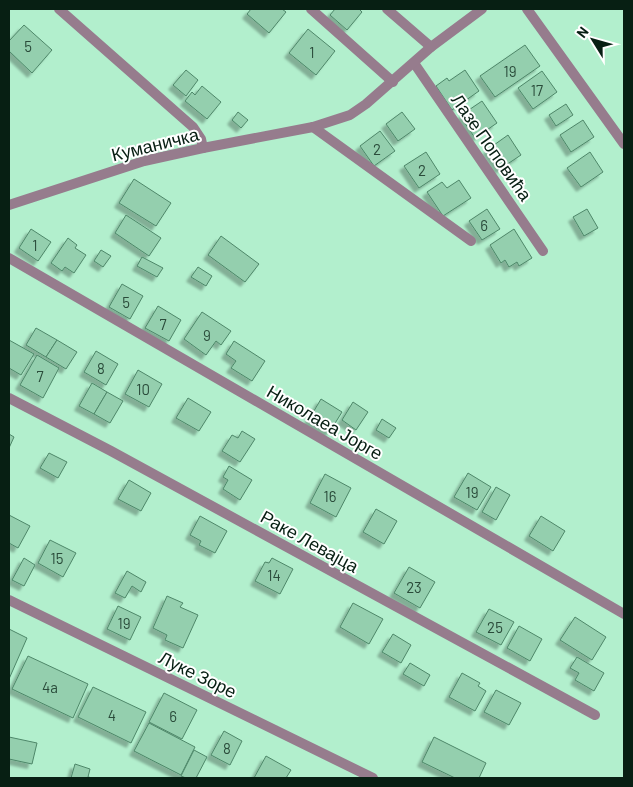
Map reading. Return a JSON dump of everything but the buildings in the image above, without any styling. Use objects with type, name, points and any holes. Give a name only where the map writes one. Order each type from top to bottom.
[{"type":"street","points":[[59,9],[193,127],[201,139],[203,148]]},
{"type":"street","points":[[312,9],[393,82]]},
{"type":"street","points":[[386,9],[431,47]]},
{"type":"street","name":"Куманичка","points":[[9,206],[144,161],[313,127],[350,115],[393,82],[431,47],[482,9]]},
{"type":"street","points":[[527,9],[624,144]]},
{"type":"street","name":"Лазе Поповића","points":[[414,62],[543,251]]},
{"type":"street","points":[[313,127],[471,242]]},
{"type":"street","name":"Николаеа Јорге","points":[[9,258],[624,614]]},
{"type":"street","name":"Раке Левајца","points":[[9,398],[111,450],[595,715]]},
{"type":"street","name":"Луке Зоре","points":[[9,600],[373,778]]}]
